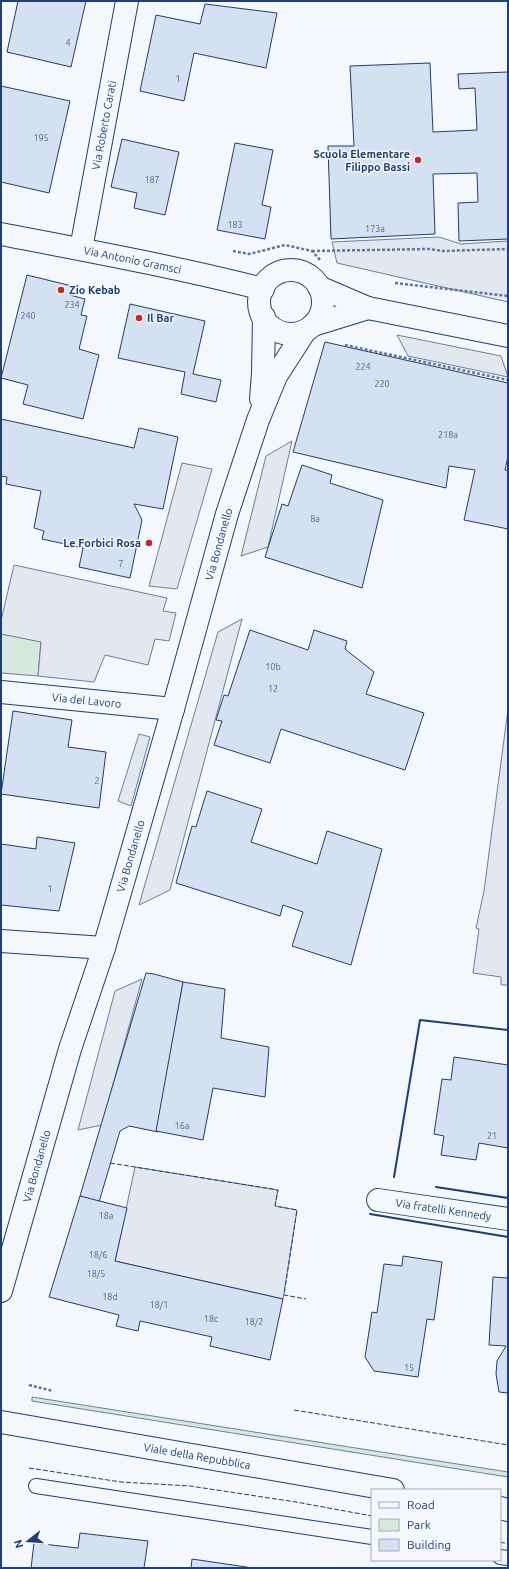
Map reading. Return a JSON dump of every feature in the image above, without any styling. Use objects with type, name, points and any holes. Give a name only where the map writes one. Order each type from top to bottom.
[{"type":"street","name":"Via Roberto Carati","points":[[81,249],[127,1]]},
{"type":"street","name":"Via Antonio Gramsci","points":[[1,234],[216,277],[263,289]]},
{"type":"street","points":[[309,328],[320,316],[323,306],[323,296],[314,279],[306,273],[287,270],[271,277],[260,294],[260,306],[268,324],[281,332],[297,334],[309,328],[368,308]]},
{"type":"street","points":[[319,287],[368,308],[508,336]]},
{"type":"street","name":"Via Bondanello","points":[[258,420],[263,376],[264,317]]},
{"type":"street","name":"Via Bondanello","points":[[1,1291],[70,1049],[104,948],[173,709],[227,514],[258,420],[276,376],[309,328]]},
{"type":"street","name":"Via del Lavoro","points":[[1,692],[173,709]]},
{"type":"street","points":[[1,941],[104,948]]},
{"type":"street","name":"Via fratelli Kennedy","points":[[378,1200],[508,1220]]},
{"type":"street","name":"Viale della Repubblica","points":[[1,1422],[387,1489]]},
{"type":"lane","points":[[36,1486],[371,1537]]},
{"type":"path","points":[[230,251],[249,254],[285,245],[312,251],[429,249],[443,252],[508,249]]},
{"type":"path","points":[[312,251],[321,261]]},
{"type":"path","points":[[389,282],[508,296]]},
{"type":"path","points":[[344,345],[508,380]]},
{"type":"path","points":[[29,1384],[53,1391]]},
{"type":"green space","points":[[1,634],[41,641],[38,676],[1,673]]},
{"type":"green space","points":[[32,1397],[508,1472],[508,1477],[32,1401]]},
{"type":"shaded area","points":[[439,237],[461,244],[508,241],[508,302],[337,263],[332,242]]},
{"type":"shaded area","points":[[397,335],[501,356],[508,377],[408,356]]},
{"type":"shaded area","points":[[292,441],[268,547],[241,556],[266,456]]},
{"type":"shaded area","points":[[182,463],[212,469],[177,589],[149,586]]},
{"type":"shaded area","points":[[14,565],[167,598],[163,611],[176,613],[169,641],[155,639],[148,665],[105,655],[94,682],[38,676],[41,642],[1,634],[1,621]]},
{"type":"shaded area","points":[[242,619],[170,890],[139,905],[218,632]]},
{"type":"shaded area","points":[[508,709],[508,985],[501,985],[501,977],[473,973],[479,929],[476,928],[484,891]]},
{"type":"shaded area","points":[[139,734],[150,737],[131,806],[118,801]]},
{"type":"shaded area","points":[[142,979],[102,1125],[78,1130],[115,991]]},
{"type":"shaded area","points":[[135,1167],[278,1190],[275,1206],[297,1210],[283,1299],[115,1261]]},
{"type":"building","points":[[18,1],[86,1],[71,67],[7,52]]},
{"type":"building","points":[[205,4],[277,13],[266,68],[194,53],[184,101],[140,91],[156,15],[200,24]]},
{"type":"building","name":"Scuola Elementare Filippo Bassi","points":[[430,63],[433,132],[477,130],[475,88],[459,89],[458,74],[508,72],[508,239],[459,241],[458,203],[478,202],[477,173],[433,174],[435,234],[331,239],[328,146],[354,146],[350,66]]},
{"type":"building","points":[[1,86],[70,101],[49,193],[1,182]]},
{"type":"building","points":[[122,139],[179,152],[165,215],[134,208],[137,193],[111,187]]},
{"type":"building","points":[[235,143],[273,150],[262,205],[271,207],[265,239],[217,230]]},
{"type":"building","points":[[27,275],[72,286],[70,295],[85,299],[81,315],[87,316],[79,349],[99,355],[83,419],[23,404],[28,385],[1,378]]},
{"type":"building","points":[[130,304],[205,321],[193,374],[221,380],[216,402],[181,394],[185,372],[118,358]]},
{"type":"building","points":[[325,342],[508,383],[508,456],[505,470],[508,471],[508,529],[464,520],[475,470],[449,466],[446,488],[293,452]]},
{"type":"building","points":[[1,419],[134,448],[139,428],[178,437],[163,509],[134,504],[142,520],[130,578],[79,567],[83,548],[42,539],[44,531],[34,528],[41,491],[6,484],[7,477],[1,476]]},
{"type":"building","points":[[302,465],[332,475],[330,483],[383,500],[362,588],[265,557],[282,504],[288,506]]},
{"type":"building","points":[[250,630],[308,650],[314,630],[347,641],[345,649],[374,672],[366,694],[424,713],[405,770],[281,729],[270,763],[214,745],[222,721],[216,720],[224,695],[228,696]]},
{"type":"building","points":[[13,711],[72,720],[68,747],[106,752],[99,808],[1,794]]},
{"type":"building","points":[[207,791],[262,809],[251,842],[317,864],[327,831],[382,849],[351,965],[292,946],[303,912],[283,905],[280,916],[176,883],[192,826],[196,827]]},
{"type":"building","points":[[37,837],[75,843],[59,911],[1,905],[1,844],[36,849]]},
{"type":"building","points":[[146,973],[183,982],[158,1132],[129,1126],[120,1131],[99,1202],[80,1196]]},
{"type":"building","points":[[183,982],[225,989],[221,1038],[269,1047],[265,1097],[213,1088],[203,1140],[156,1131]]},
{"type":"building","points":[[454,1057],[508,1065],[508,1148],[479,1143],[476,1160],[441,1155],[444,1136],[434,1134],[442,1079],[451,1080]]},
{"type":"building","points":[[80,1196],[127,1208],[115,1261],[283,1299],[270,1360],[210,1346],[212,1337],[140,1321],[138,1331],[116,1326],[119,1315],[49,1297]]},
{"type":"building","points":[[403,1256],[442,1262],[434,1320],[427,1319],[418,1377],[374,1371],[365,1357],[372,1312],[377,1313],[384,1264],[402,1266]]},
{"type":"building","points":[[493,1277],[508,1278],[508,1393],[499,1392],[496,1374],[497,1361],[506,1346],[489,1345]]},
{"type":"building","points":[[80,1533],[148,1541],[144,1568],[31,1568],[34,1543],[78,1548]]},
{"type":"building","points":[[192,1559],[253,1568],[191,1568]]},
{"type":"fence","points":[[110,1163],[278,1190],[275,1206],[297,1210],[284,1295],[306,1299]]},
{"type":"fence","points":[[294,1410],[508,1445]]},
{"type":"fence","points":[[29,1468],[121,1482],[190,1486],[296,1502],[371,1516]]},
{"type":"fence","points":[[501,1542],[508,1544]]},
{"type":"wall","points":[[394,1177],[420,1020],[508,1030]]},
{"type":"wall","points":[[436,1187],[508,1198]]},
{"type":"wall","points":[[370,1214],[508,1237]]},
{"type":"place","name":"Scuola Elementare Filippo Bassi","points":[[418,160]]},
{"type":"place","name":"Zio Kebab","points":[[61,290]]},
{"type":"place","name":"Il Bar","points":[[139,318]]},
{"type":"place","name":"Le Forbici Rosa","points":[[149,543]]}]
